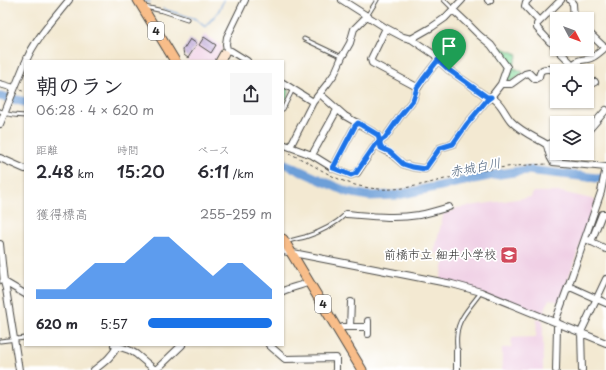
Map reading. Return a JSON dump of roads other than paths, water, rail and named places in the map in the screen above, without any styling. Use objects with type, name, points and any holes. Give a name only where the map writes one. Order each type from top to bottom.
[{"type":"main road","name":"4","points":[[140,4],[174,60]]},
{"type":"main road","name":"4","points":[[286,246],[362,370]]},
{"type":"street","points":[[26,60],[39,38],[69,0]]},
{"type":"street","points":[[224,55],[227,37],[245,0]]},
{"type":"street","points":[[342,0],[386,28],[403,37],[411,39],[435,55],[438,60],[449,70],[487,97],[491,97],[499,103],[511,121],[519,128],[546,144],[549,156],[553,162],[606,168],[588,240]]},
{"type":"street","points":[[411,39],[445,18],[462,0]]},
{"type":"street","points":[[528,0],[525,6],[539,21]]},
{"type":"street","points":[[550,42],[537,28],[536,24],[561,0]]},
{"type":"street","points":[[570,0],[573,4],[574,12]]},
{"type":"street","points":[[320,94],[337,110],[378,135],[381,148],[390,152],[403,164],[425,169],[440,148],[453,144],[467,124],[491,97],[501,84],[507,67],[492,45],[479,35],[453,9]]},
{"type":"street","points":[[290,147],[313,102],[331,79],[350,43],[354,29],[367,16]]},
{"type":"street","points":[[386,28],[371,59],[372,63],[417,88]]},
{"type":"street","points":[[574,64],[580,60],[590,59],[605,47],[594,37]]},
{"type":"street","points":[[224,55],[232,51],[246,60]]},
{"type":"street","points":[[564,56],[572,64]]},
{"type":"street","points":[[284,144],[312,155],[333,168],[351,175],[356,173],[376,144],[385,138],[413,100],[417,88],[438,60]]},
{"type":"street","points":[[0,124],[3,112],[24,64]]},
{"type":"street","points":[[501,84],[514,83],[525,74],[529,73],[535,79],[539,77],[542,70],[550,69]]},
{"type":"street","points":[[0,84],[14,89]]},
{"type":"street","points":[[284,84],[313,102]]},
{"type":"street","points":[[312,155],[337,110]]},
{"type":"street","points":[[594,125],[605,113]]},
{"type":"street","points":[[333,168],[358,123]]},
{"type":"street","points":[[0,158],[24,169]]},
{"type":"street","points":[[346,214],[377,217],[406,216],[419,215],[449,207]]},
{"type":"street","points":[[556,370],[556,322],[568,286],[588,240],[602,214],[606,214]]},
{"type":"street","points":[[588,240],[606,249]]},
{"type":"street","points":[[0,244],[2,281],[6,289],[20,370]]},
{"type":"street","points":[[286,246],[481,292],[606,343]]},
{"type":"street","points":[[582,370],[581,332],[606,279]]},
{"type":"street","points":[[2,281],[24,293]]},
{"type":"street","points":[[284,291],[309,282]]},
{"type":"street","points":[[568,286],[606,303]]},
{"type":"street","points":[[350,327],[351,302]]},
{"type":"street","points":[[338,330],[343,327],[368,324],[368,334]]},
{"type":"street","points":[[94,370],[115,351],[115,346],[129,350],[136,354],[156,370],[181,346]]},
{"type":"street","points":[[270,346],[285,358],[336,358],[336,370]]},
{"type":"street","points":[[457,351],[457,370]]},
{"type":"lane","points":[[367,16],[377,0]]},
{"type":"lane","points":[[444,0],[453,9]]},
{"type":"lane","points":[[140,4],[187,19]]},
{"type":"lane","points":[[304,39],[342,57]]},
{"type":"lane","points":[[284,107],[293,89]]},
{"type":"lane","points":[[3,112],[12,115],[24,116]]},
{"type":"lane","points":[[286,246],[293,239],[320,232],[336,224],[346,214]]},
{"type":"lane","points":[[457,351],[457,334],[459,325],[481,292]]},
{"type":"lane","points":[[0,341],[24,338]]},
{"type":"waterway","points":[[163,9],[196,19],[205,27],[218,12],[224,0]]},
{"type":"waterway","points":[[143,1],[150,2]]},
{"type":"waterway","name":"赤城白川","points":[[0,96],[24,102]]},
{"type":"waterway","name":"赤城白川","points":[[284,163],[348,192],[369,196],[397,195],[493,175],[527,170],[606,179]]},
{"type":"place","name":"前橋市立 細井小学校","points":[[509,255]]}]
